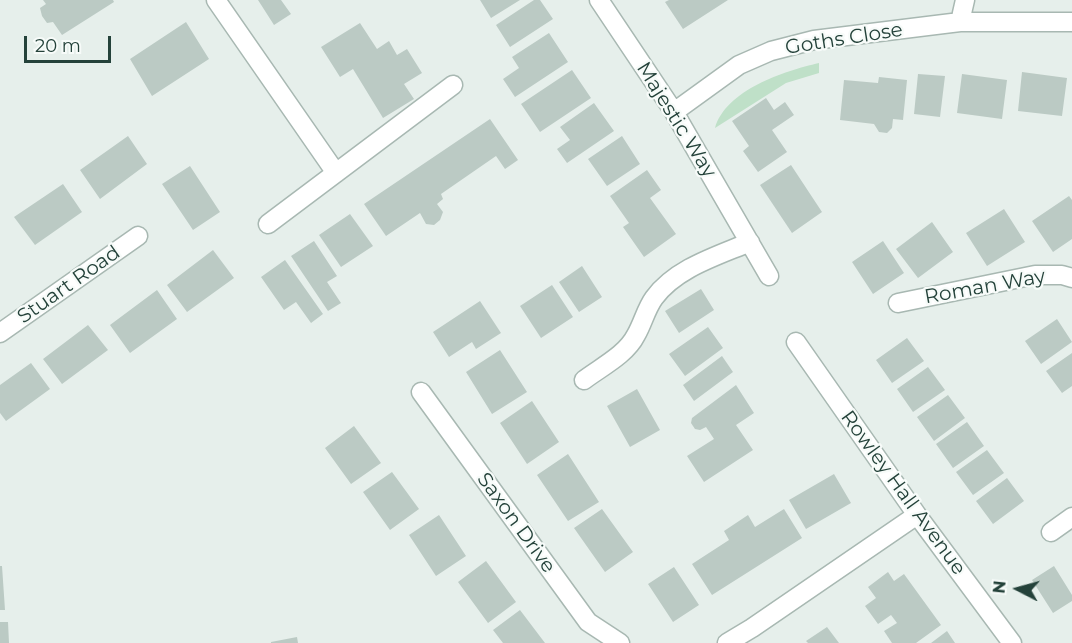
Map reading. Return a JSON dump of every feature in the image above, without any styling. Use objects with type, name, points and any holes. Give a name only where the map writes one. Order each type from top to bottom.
[{"type":"street","points":[[216,0],[336,173]]},
{"type":"street","name":"Majestic Way","points":[[599,0],[674,112],[769,276]]},
{"type":"street","points":[[960,22],[965,0]]},
{"type":"street","name":"Goths Close","points":[[674,112],[739,65],[771,51],[814,40],[960,22],[1072,22]]},
{"type":"street","points":[[268,224],[453,85]]},
{"type":"street","name":"Stuart Road","points":[[0,333],[138,236]]},
{"type":"street","points":[[584,380],[629,347],[654,298],[668,284],[694,266],[750,242]]},
{"type":"street","name":"Roman Way","points":[[898,303],[1035,275],[1062,275],[1072,278]]},
{"type":"street","name":"Rowley Hall Avenue","points":[[796,342],[917,515],[1012,643]]},
{"type":"street","name":"Saxon Drive","points":[[421,392],[588,622],[620,643]]},
{"type":"street","points":[[727,643],[917,515]]},
{"type":"street","points":[[1051,531],[1072,517]]},
{"type":"green space","points":[[819,63],[819,73],[786,83],[715,128],[721,115],[731,103],[758,84],[790,71]]},
{"type":"building","points":[[43,0],[113,0],[114,2],[62,35],[53,22],[47,23],[42,16],[40,8],[46,4]]},
{"type":"building","points":[[258,0],[281,0],[291,14],[274,25]]},
{"type":"building","points":[[480,0],[520,0],[491,18]]},
{"type":"building","points":[[534,0],[540,0],[553,19],[510,47],[496,25]]},
{"type":"building","points":[[669,0],[728,0],[683,29],[665,2]]},
{"type":"building","points":[[186,22],[209,59],[152,96],[130,59]]},
{"type":"building","points":[[360,23],[377,49],[389,41],[397,55],[407,49],[422,73],[404,84],[414,99],[383,118],[353,69],[340,77],[321,47]]},
{"type":"building","points":[[549,33],[568,62],[515,97],[503,79],[519,68],[512,57]]},
{"type":"building","points":[[572,70],[591,98],[540,132],[521,104]]},
{"type":"building","points":[[1022,72],[1067,78],[1062,116],[1018,111]]},
{"type":"building","points":[[918,74],[945,76],[940,117],[914,114]]},
{"type":"building","points":[[962,74],[1007,80],[1002,119],[957,113]]},
{"type":"building","points":[[879,77],[907,80],[903,120],[893,119],[892,128],[887,133],[879,132],[874,124],[840,120],[844,80],[878,83]]},
{"type":"building","points":[[766,98],[774,110],[785,102],[794,115],[772,130],[787,152],[758,172],[743,151],[749,146],[732,121]]},
{"type":"building","points":[[594,103],[614,131],[567,163],[557,149],[570,140],[560,127]]},
{"type":"building","points":[[490,119],[518,160],[505,169],[496,156],[441,194],[443,199],[437,204],[443,212],[440,220],[434,225],[426,224],[420,213],[386,236],[364,204]]},
{"type":"building","points":[[128,136],[147,164],[100,199],[80,170]]},
{"type":"building","points":[[622,136],[640,164],[607,186],[588,159]]},
{"type":"building","points":[[791,165],[822,212],[792,233],[760,185]]},
{"type":"building","points":[[190,166],[220,212],[193,230],[162,184]]},
{"type":"building","points":[[647,170],[661,190],[650,198],[676,234],[644,257],[623,227],[629,223],[610,196]]},
{"type":"building","points":[[63,184],[82,212],[35,245],[14,217]]},
{"type":"building","points":[[1069,196],[1072,200],[1072,239],[1053,252],[1032,221]]},
{"type":"building","points":[[1004,209],[1025,242],[987,266],[966,233]]},
{"type":"building","points":[[350,214],[373,246],[341,267],[319,235]]},
{"type":"building","points":[[932,222],[953,252],[918,278],[896,249]]},
{"type":"building","points":[[314,241],[337,276],[327,282],[341,303],[328,311],[291,256]]},
{"type":"building","points":[[883,241],[904,273],[873,294],[852,262]]},
{"type":"building","points":[[213,250],[234,278],[187,312],[167,285]]},
{"type":"building","points":[[285,260],[323,314],[311,323],[296,302],[284,310],[261,277]]},
{"type":"building","points":[[582,266],[602,297],[579,312],[559,282]]},
{"type":"building","points":[[552,285],[573,317],[541,338],[520,306]]},
{"type":"building","points":[[701,289],[714,310],[679,333],[665,311]]},
{"type":"building","points":[[157,290],[177,319],[130,353],[110,325]]},
{"type":"building","points":[[480,301],[501,333],[476,349],[472,342],[449,357],[433,332]]},
{"type":"building","points":[[1057,319],[1072,342],[1041,364],[1025,341]]},
{"type":"building","points":[[88,325],[108,350],[62,384],[43,359]]},
{"type":"building","points":[[708,327],[723,348],[685,376],[669,354]]},
{"type":"building","points":[[907,338],[924,361],[892,383],[876,360]]},
{"type":"building","points":[[500,350],[527,392],[492,414],[466,372]]},
{"type":"building","points":[[1072,353],[1072,386],[1062,393],[1046,371]]},
{"type":"building","points":[[722,356],[733,372],[694,401],[683,385]]},
{"type":"building","points":[[31,363],[50,389],[6,421],[0,413],[0,385]]},
{"type":"building","points":[[928,367],[945,390],[913,412],[897,389]]},
{"type":"building","points":[[736,385],[754,413],[736,425],[753,450],[704,482],[687,456],[714,439],[706,427],[700,430],[695,429],[691,423],[692,418]]},
{"type":"building","points":[[637,389],[660,430],[630,447],[607,406]]},
{"type":"building","points":[[948,395],[965,418],[934,441],[917,417]]},
{"type":"building","points":[[532,401],[559,442],[527,464],[500,423]]},
{"type":"building","points":[[967,422],[984,446],[953,468],[936,444]]},
{"type":"building","points":[[354,426],[381,463],[351,484],[325,448]]},
{"type":"building","points":[[987,450],[1004,473],[973,495],[956,472]]},
{"type":"building","points":[[568,454],[599,502],[568,521],[537,475]]},
{"type":"building","points":[[392,472],[419,509],[390,530],[363,492]]},
{"type":"building","points":[[834,474],[851,503],[806,529],[789,500]]},
{"type":"building","points":[[1007,478],[1024,501],[993,524],[976,501]]},
{"type":"building","points":[[602,509],[633,552],[605,572],[574,528]]},
{"type":"building","points":[[784,509],[802,538],[712,595],[692,564],[729,540],[724,531],[748,515],[755,527]]},
{"type":"building","points":[[439,515],[466,556],[436,576],[409,535]]},
{"type":"building","points":[[486,561],[516,602],[488,623],[458,582]]},
{"type":"building","points":[[0,566],[2,566],[5,610],[0,610]]},
{"type":"building","points":[[1054,566],[1072,595],[1072,601],[1053,613],[1032,580]]},
{"type":"building","points":[[674,567],[699,605],[673,622],[648,584]]},
{"type":"building","points":[[888,572],[894,581],[904,574],[941,625],[916,643],[892,643],[884,631],[897,623],[891,615],[878,624],[865,606],[876,598],[868,587]]},
{"type":"building","points":[[520,610],[545,643],[503,643],[493,630]]},
{"type":"building","points":[[0,622],[8,622],[9,643],[0,643]]},
{"type":"building","points":[[827,627],[839,643],[808,643],[806,641]]},
{"type":"building","points":[[947,631],[955,643],[931,643]]},
{"type":"building","points":[[297,637],[298,643],[271,643],[271,642]]}]
